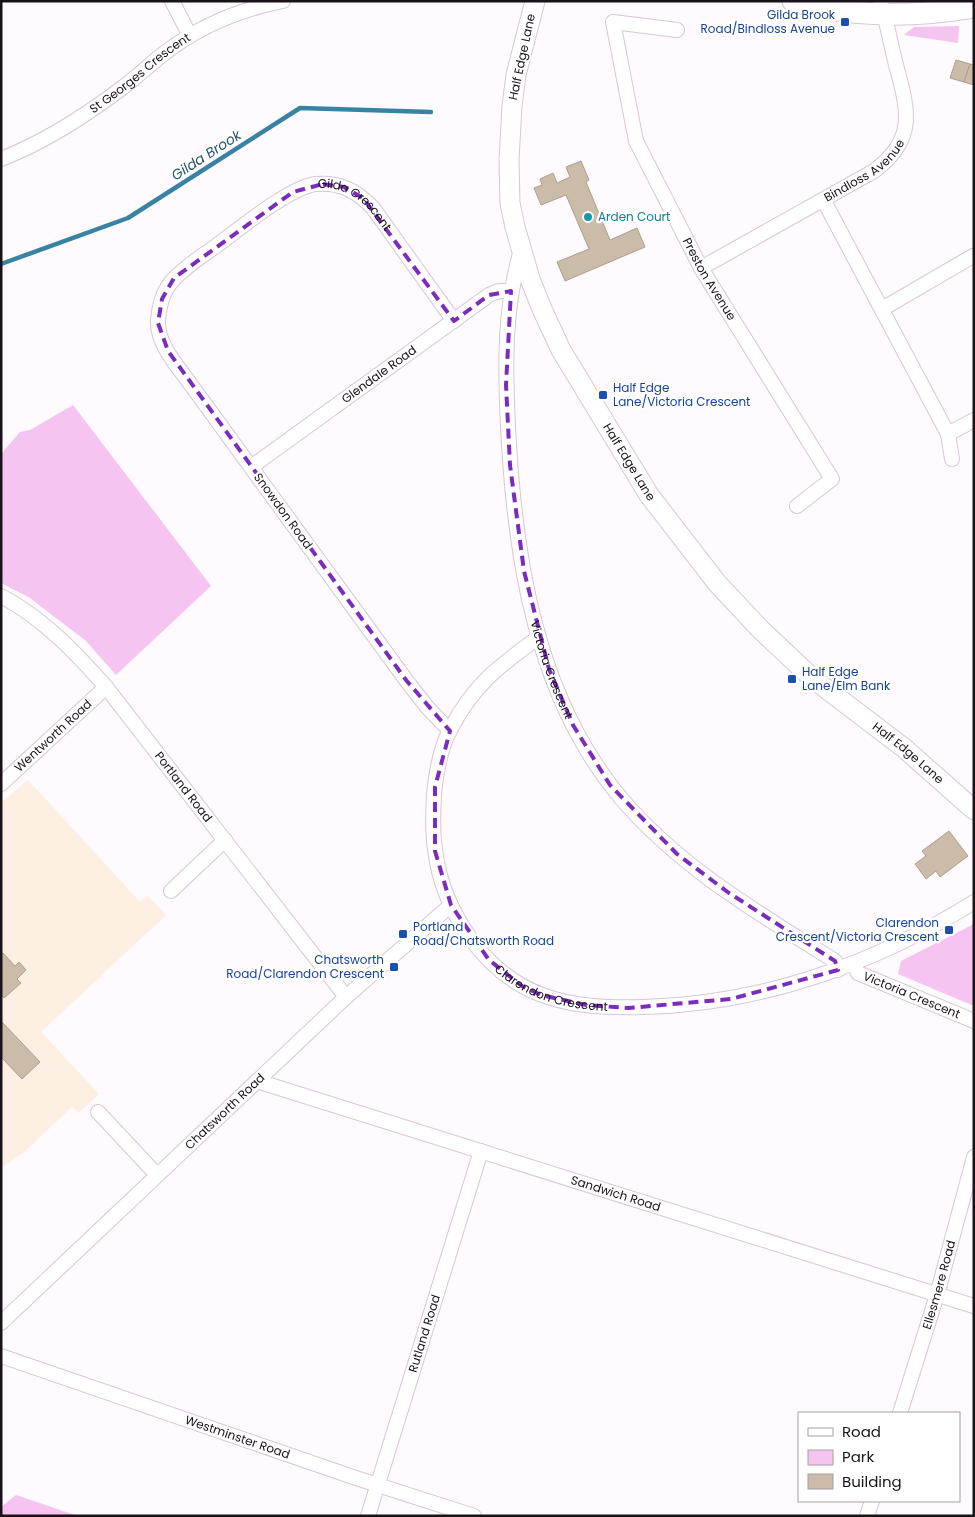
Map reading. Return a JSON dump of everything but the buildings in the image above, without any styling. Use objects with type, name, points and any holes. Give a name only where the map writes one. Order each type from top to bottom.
[{"type":"main road","name":"Half Edge Lane","points":[[535,1],[516,75],[510,138],[510,203],[514,227],[521,250],[542,309],[561,350],[649,495],[718,583],[760,629],[812,678],[904,748],[974,810]]},
{"type":"main road","points":[[793,1],[863,14],[882,8],[968,11]]},
{"type":"street","points":[[172,1],[190,36]]},
{"type":"street","name":"St Georges Crescent","points":[[1,159],[17,153],[68,126],[123,87],[167,51],[190,36],[215,23],[263,5],[283,1]]},
{"type":"street","name":"Bindloss Avenue","points":[[701,268],[824,201],[883,165],[899,146],[904,135],[906,117],[905,98],[882,8]]},
{"type":"street","name":"Preston Avenue","points":[[677,30],[613,22],[636,141],[701,268],[832,479],[797,506]]},
{"type":"street","name":"Gilda Crescent","points":[[174,278],[293,192],[315,184],[333,185],[354,191],[373,208],[454,321]]},
{"type":"street","points":[[824,201],[948,434],[952,459]]},
{"type":"street","name":"Victoria Crescent","points":[[521,250],[511,291],[507,328],[506,385],[510,466],[516,524],[524,571],[539,637],[563,704],[582,742],[606,779],[634,813],[693,868],[750,908],[835,961],[838,970]]},
{"type":"street","points":[[882,309],[973,256]]},
{"type":"street","name":"Snowdon Road","points":[[174,278],[166,290],[159,310],[158,322],[163,343],[182,372],[406,680],[427,707],[450,731]]},
{"type":"street","name":"Glendale Road","points":[[251,467],[489,295],[499,291],[511,291]]},
{"type":"street","points":[[948,434],[974,420]]},
{"type":"street","name":"Portland Road","points":[[1,596],[53,631],[78,655],[106,687],[346,997]]},
{"type":"street","name":"Clarendon Crescent","points":[[539,637],[494,670],[479,685],[450,731],[438,769],[433,830],[438,865],[451,905],[476,945],[489,960],[522,986],[541,995],[586,1005],[628,1008],[696,1005],[754,994],[838,970],[904,942],[974,902]]},
{"type":"street","name":"Wentworth Road","points":[[1,784],[106,687]]},
{"type":"street","points":[[171,891],[225,840]]},
{"type":"street","name":"Chatsworth Road","points":[[1,1323],[346,997],[451,905]]},
{"type":"street","name":"Victoria Crescent","points":[[854,964],[858,973],[974,1021]]},
{"type":"street","name":"Sandwich Road","points":[[257,1081],[974,1306]]},
{"type":"street","points":[[98,1112],[157,1175]]},
{"type":"street","name":"Rutland Road","points":[[368,1516],[481,1151]]},
{"type":"street","name":"Ellesmere Road","points":[[900,1412],[938,1295],[974,1156]]},
{"type":"street","name":"Westminster Road","points":[[1,1356],[474,1516]]},
{"type":"street","points":[[867,1516],[872,1502]]},
{"type":"highlighted area","points":[[323,184],[344,187],[363,198],[454,321],[489,295],[511,291],[506,385],[510,465],[524,571],[549,669],[573,725],[610,785],[677,854],[729,893],[835,961],[838,970],[731,999],[628,1008],[586,1005],[541,995],[522,986],[489,960],[451,905],[435,851],[435,787],[450,731],[406,680],[168,351],[158,323],[162,299],[174,278],[293,192]]},
{"type":"shaded area","points":[[28,780],[140,902],[147,895],[166,915],[41,1032],[99,1094],[78,1113],[72,1107],[24,1152],[1,1168],[1,803]]},
{"type":"green space","points":[[959,26],[958,43],[904,35],[914,27]]},
{"type":"green space","points":[[73,405],[211,586],[116,675],[86,641],[30,598],[1,583],[1,454],[20,432],[30,430]]},
{"type":"green space","points":[[974,924],[974,1006],[898,974],[901,961]]},
{"type":"green space","points":[[16,1495],[78,1516],[1,1516],[1,1507]]},
{"type":"waterway","name":"Gilda Brook","points":[[1,264],[128,218],[300,108],[431,112]]},
{"type":"place","name":"Gilda Brook Road/Bindloss Avenue","points":[[845,22]]},
{"type":"place","name":"Arden Court","points":[[588,217]]},
{"type":"place","name":"Half Edge Lane/Victoria Crescent","points":[[603,395]]},
{"type":"place","name":"Half Edge Lane/Elm Bank","points":[[792,679]]},
{"type":"place","name":"Clarendon Crescent/Victoria Crescent","points":[[949,930]]},
{"type":"place","name":"Portland Road/Chatsworth Road","points":[[403,934]]},
{"type":"place","name":"Chatsworth Road/Clarendon Crescent","points":[[394,967]]}]
